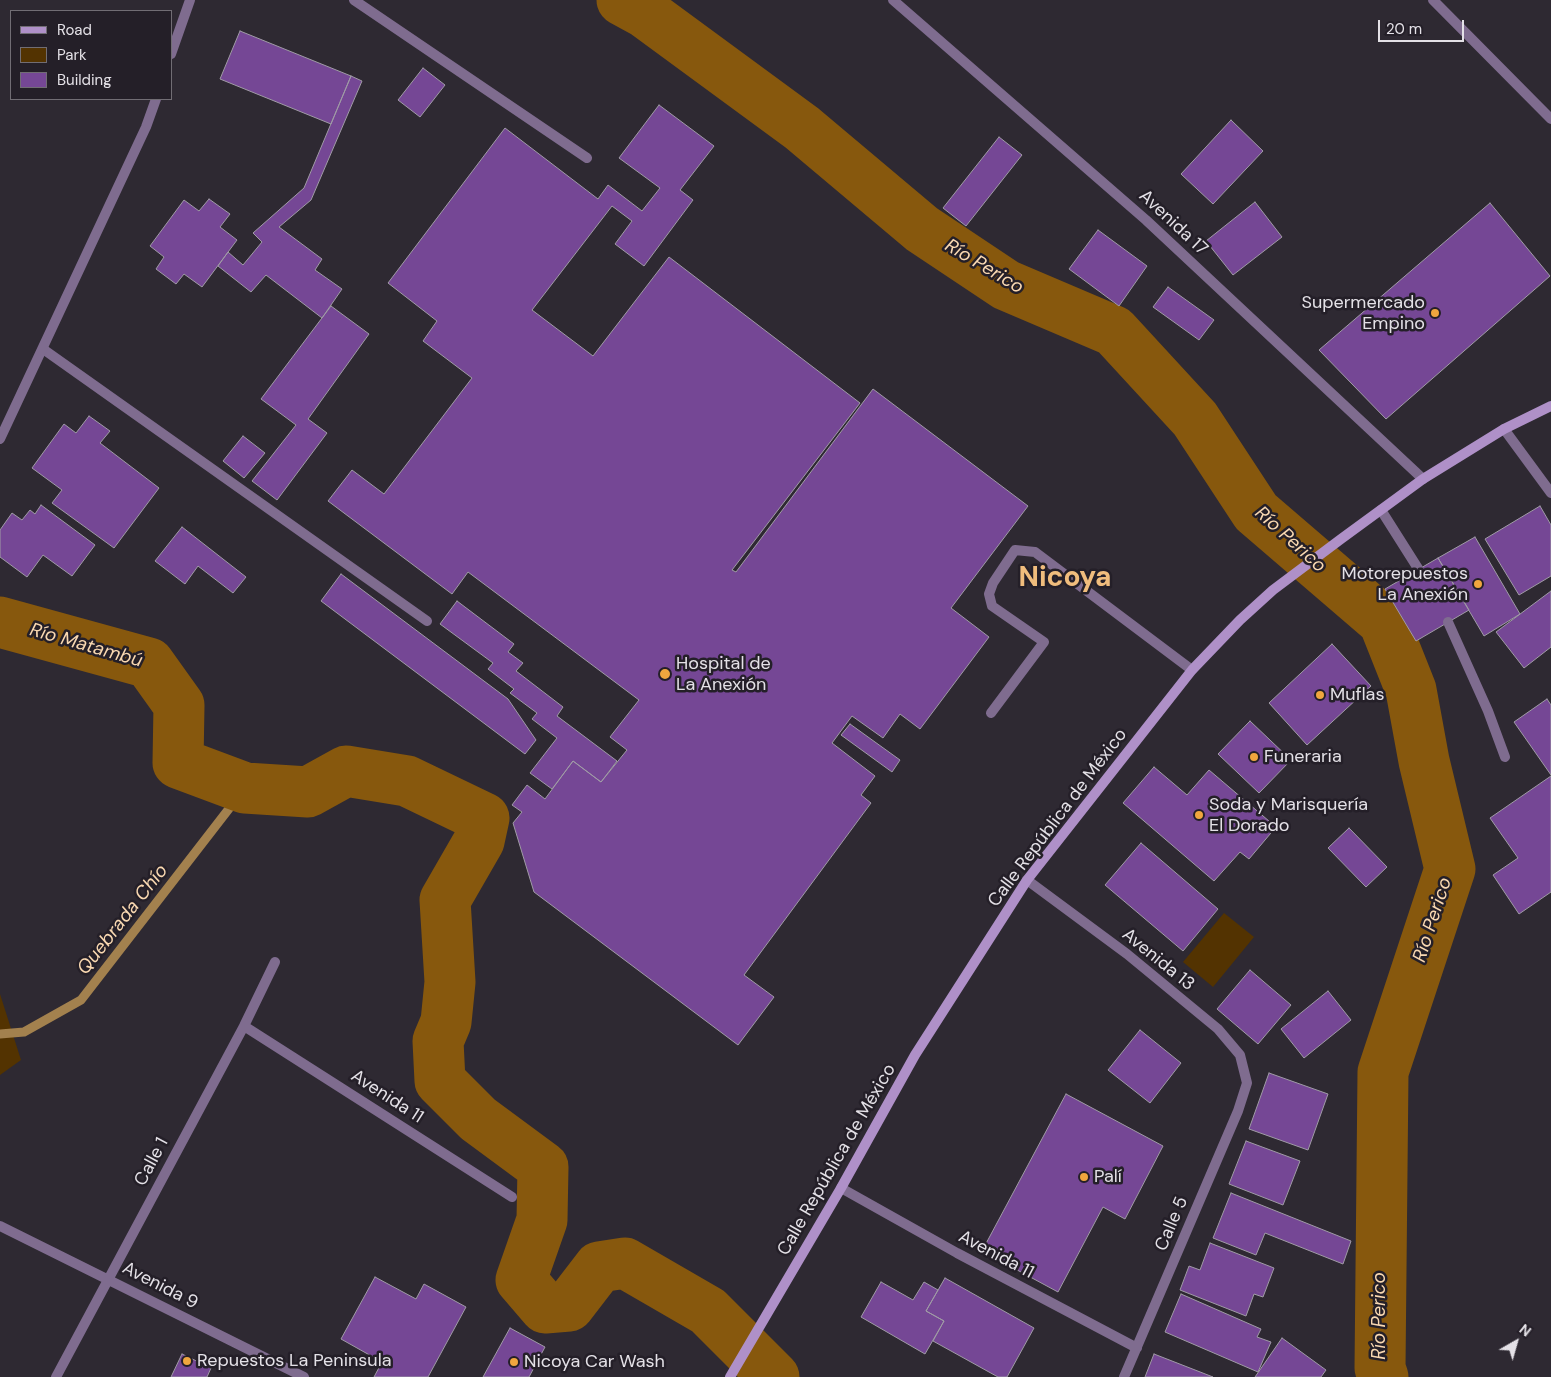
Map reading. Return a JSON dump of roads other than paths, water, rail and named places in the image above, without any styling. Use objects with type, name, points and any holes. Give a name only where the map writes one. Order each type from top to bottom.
[{"type":"main road","name":"Calle República de México","points":[[730,1377],[841,1188],[915,1055],[1027,880],[1192,670],[1240,620],[1273,590],[1341,539],[1423,479],[1504,430],[1551,406]]},
{"type":"street","points":[[172,51],[190,0]]},
{"type":"street","points":[[354,0],[587,158]]},
{"type":"street","name":"Avenida 17","points":[[893,0],[1146,220],[1423,479]]},
{"type":"street","points":[[1433,0],[1551,119]]},
{"type":"street","points":[[0,438],[146,127],[156,100]]},
{"type":"street","points":[[43,349],[427,621]]},
{"type":"street","points":[[1504,430],[1551,493]]},
{"type":"street","points":[[1381,510],[1419,570]]},
{"type":"street","points":[[991,713],[1044,642],[992,606],[989,594],[991,588],[1015,550],[1035,552],[1192,670]]},
{"type":"street","points":[[1448,622],[1488,711],[1505,757]]},
{"type":"street","name":"Avenida 13","points":[[1027,880],[1127,954],[1218,1028],[1240,1055],[1247,1083]]},
{"type":"street","name":"Calle 1","points":[[56,1377],[244,1026],[275,962]]},
{"type":"street","name":"Avenida 11","points":[[244,1026],[512,1197]]},
{"type":"street","name":"Calle 5","points":[[1124,1377],[1238,1111],[1247,1083]]},
{"type":"street","name":"Avenida 11","points":[[841,1188],[957,1253],[1137,1348]]},
{"type":"street","name":"Avenida 9","points":[[0,1226],[304,1377]]},
{"type":"waterway","name":"Río Perico","points":[[622,0],[644,12],[802,128],[922,229],[1006,285],[1114,331],[1195,419],[1256,512],[1384,622],[1411,690],[1424,761],[1450,869],[1383,1072],[1380,1368],[1383,1377]]},
{"type":"waterway","name":"Río Matambú","points":[[0,622],[149,663],[179,705],[178,763],[245,788],[308,792],[346,771],[407,781],[484,818],[479,841],[445,900],[450,982],[446,1022],[438,1041],[440,1081],[478,1119],[543,1167],[542,1220],[521,1280],[545,1308],[569,1306],[599,1267],[625,1263],[708,1311],[774,1377]]},
{"type":"waterway","name":"Quebrada Chío","points":[[0,1034],[24,1032],[81,1000],[245,788]]},
{"type":"place","name":"Supermercado Empino","points":[[1435,313]]},
{"type":"place","name":"Motorepuestos La Anexión","points":[[1478,584]]},
{"type":"place","name":"Hospital de La Anexión","points":[[665,674]]},
{"type":"place","name":"Muflas","points":[[1320,695]]},
{"type":"place","name":"Funeraria","points":[[1254,757]]},
{"type":"place","name":"Soda y Marisquería El Dorado","points":[[1199,815]]},
{"type":"place","name":"Palí","points":[[1084,1177]]},
{"type":"place","name":"Repuestos La Peninsula","points":[[187,1361]]},
{"type":"place","name":"Nicoya Car Wash","points":[[514,1362]]},
{"type":"district","name":"Nicoya","points":[[1065,579]]}]
